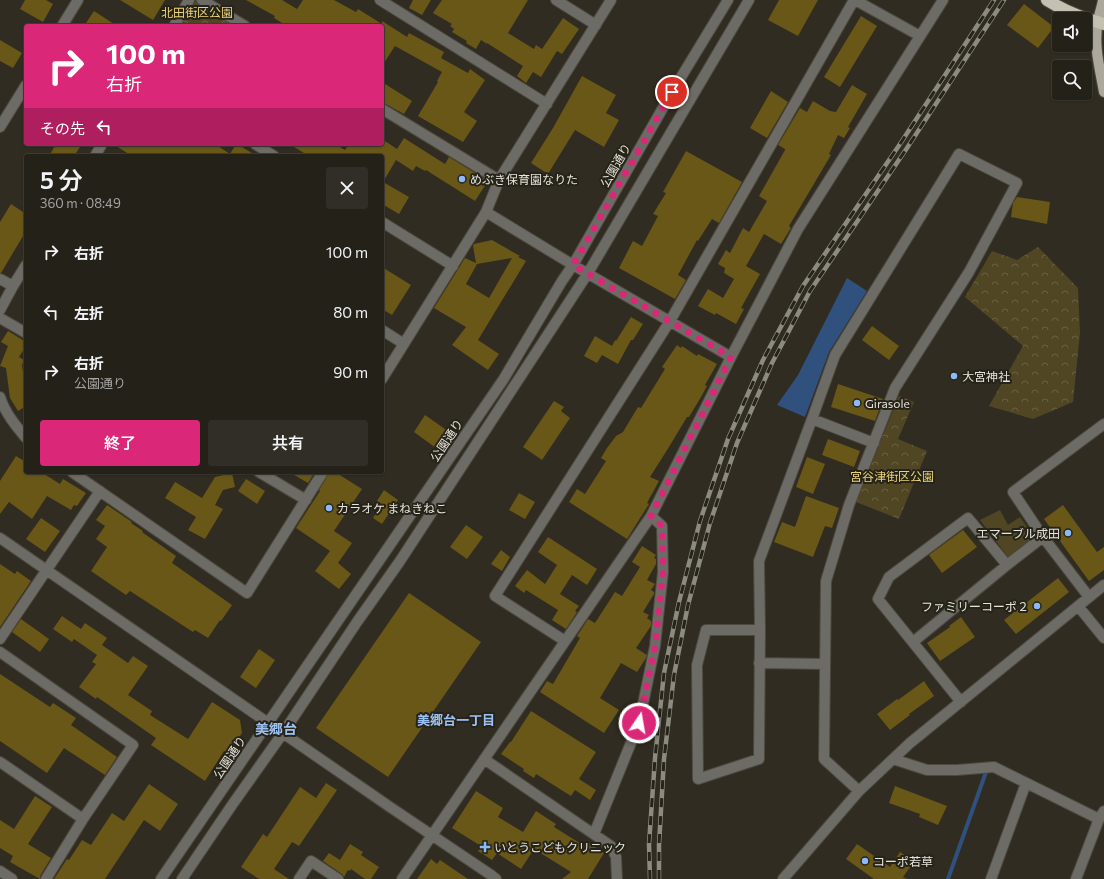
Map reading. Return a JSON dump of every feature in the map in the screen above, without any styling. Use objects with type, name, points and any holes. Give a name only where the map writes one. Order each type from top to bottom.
[{"type":"highway","points":[[1047,0],[1073,13],[1101,23]]},
{"type":"main road","points":[[1103,0],[1101,23],[1096,41],[1104,92]]},
{"type":"street","points":[[63,24],[78,0]]},
{"type":"street","points":[[175,24],[189,0]]},
{"type":"street","points":[[202,0],[242,24]]},
{"type":"street","points":[[380,0],[547,104]]},
{"type":"street","points":[[556,0],[596,25]]},
{"type":"street","points":[[384,375],[486,212],[499,180],[611,0]]},
{"type":"street","name":"公園通り","points":[[161,879],[502,380],[573,265],[672,92],[728,0]]},
{"type":"street","points":[[182,879],[400,561],[588,273],[749,0]]},
{"type":"street","points":[[564,641],[495,596],[670,321],[855,0],[920,36]]},
{"type":"street","points":[[402,879],[651,516],[731,357],[798,229],[943,0]]},
{"type":"street","points":[[0,127],[24,88]]},
{"type":"street","points":[[384,110],[499,180]]},
{"type":"street","points":[[258,146],[271,154]]},
{"type":"street","points":[[760,630],[706,630],[697,665],[698,779],[758,759],[760,630],[759,561],[835,355],[959,154],[1017,182],[969,272],[895,388],[849,506],[826,581],[824,759],[859,791]]},
{"type":"street","points":[[486,212],[573,265],[731,357]]},
{"type":"street","points":[[384,223],[453,266]]},
{"type":"street","points":[[0,310],[24,268]]},
{"type":"street","points":[[0,279],[13,286]]},
{"type":"street","points":[[0,318],[24,332]]},
{"type":"street","points":[[384,331],[404,344]]},
{"type":"street","points":[[0,397],[15,425],[24,436]]},
{"type":"street","points":[[812,419],[874,443]]},
{"type":"street","points":[[1089,597],[1043,537],[1013,492],[1104,424]]},
{"type":"street","points":[[75,474],[247,593],[322,474]]},
{"type":"street","points":[[262,474],[306,500]]},
{"type":"street","points":[[0,639],[100,491]]},
{"type":"street","points":[[594,834],[639,723],[655,646],[663,572],[662,526],[651,516]]},
{"type":"street","points":[[961,702],[878,599],[889,577],[968,518],[1007,565]]},
{"type":"street","points":[[913,642],[1043,537]]},
{"type":"street","points":[[0,538],[496,879]]},
{"type":"street","points":[[783,879],[859,791],[910,743],[1104,585]]},
{"type":"street","points":[[1078,606],[1104,638]]},
{"type":"street","points":[[0,652],[133,745],[83,819],[46,879]]},
{"type":"street","points":[[759,663],[825,664]]},
{"type":"street","points":[[484,759],[611,846],[616,856],[617,879]]},
{"type":"street","points":[[893,759],[927,770],[957,770],[994,767],[1026,783],[1102,815],[1076,879]]},
{"type":"street","points":[[0,762],[83,819]]},
{"type":"street","points":[[991,879],[1026,783]]},
{"type":"street","points":[[299,879],[311,861],[338,879]]},
{"type":"street","points":[[0,871],[12,879]]},
{"type":"green space","name":"北田街区公園","points":[[189,0],[202,0],[242,24],[175,24]]},
{"type":"green space","points":[[1038,247],[1078,288],[1080,333],[1073,402],[1033,419],[989,406],[1023,346],[965,297],[992,251],[1017,260]]},
{"type":"green space","name":"宮谷津街区公園","points":[[899,396],[914,402],[898,439],[927,451],[899,519],[856,502]]},
{"type":"green space","points":[[1000,510],[1008,525],[1020,517],[1034,537],[1008,557],[980,520]]},
{"type":"water","points":[[847,278],[867,291],[829,352],[805,417],[777,405],[798,375]]},
{"type":"building","points":[[25,0],[46,0],[53,4],[43,22],[20,9]]},
{"type":"building","points":[[120,0],[165,0],[153,20]]},
{"type":"building","points":[[246,0],[282,0],[297,9],[303,0],[334,0],[356,12],[358,9],[382,24],[284,24],[274,18],[275,16]]},
{"type":"building","points":[[413,0],[431,0],[422,15],[409,8]]},
{"type":"building","points":[[442,0],[528,0],[508,33],[534,49],[536,45],[542,49],[563,18],[579,29],[562,54],[557,51],[541,77],[533,72],[526,83],[517,76],[523,66],[481,40],[476,49],[466,43],[467,41],[452,32],[454,29],[450,26],[452,24],[433,13]]},
{"type":"building","points":[[779,0],[818,0],[798,36],[768,20]]},
{"type":"building","points":[[1024,4],[1052,25],[1052,30],[1038,48],[1007,25]]},
{"type":"building","points":[[94,11],[114,24],[85,24]]},
{"type":"building","points":[[861,16],[877,26],[840,87],[824,77]]},
{"type":"building","points":[[382,21],[407,37],[409,33],[444,52],[441,58],[468,73],[470,69],[485,80],[464,112],[477,121],[463,142],[418,116],[438,82],[437,81],[442,72],[395,46],[384,63],[384,24],[382,24]]},
{"type":"building","points":[[0,40],[22,53],[13,68],[0,61]]},
{"type":"building","points":[[582,76],[616,95],[606,113],[619,120],[604,147],[575,130],[548,174],[531,163],[553,128]]},
{"type":"building","points":[[384,83],[412,101],[404,114],[384,103]]},
{"type":"building","points":[[852,85],[867,94],[848,127],[850,128],[844,138],[838,135],[829,154],[831,155],[789,226],[791,228],[781,244],[764,234],[746,266],[760,274],[741,308],[744,309],[736,324],[716,313],[715,315],[698,306],[708,289],[723,298],[734,279],[724,273],[725,268],[718,264],[726,250],[730,253],[743,228],[749,232],[767,201],[759,196],[785,150],[778,145],[800,108],[807,112],[813,101],[830,111],[836,112]]},
{"type":"building","points":[[771,91],[788,102],[767,138],[750,128]]},
{"type":"building","points":[[404,138],[445,164],[449,157],[488,181],[475,201],[426,170],[425,171],[416,166],[413,171],[396,160],[384,180],[384,154],[306,154],[292,146],[338,146],[345,150],[348,146],[384,146],[384,140],[397,149]]},
{"type":"building","points":[[55,146],[81,146],[75,154],[50,154]]},
{"type":"building","points":[[116,146],[218,146],[230,154],[129,154]]},
{"type":"building","points":[[235,146],[240,146],[254,154],[230,154]]},
{"type":"building","points":[[686,151],[742,182],[719,223],[712,219],[698,241],[697,240],[678,275],[686,280],[675,299],[619,268],[633,241],[642,246],[658,216],[653,214],[666,193],[663,192]]},
{"type":"building","points":[[384,183],[409,197],[399,214],[384,205]]},
{"type":"building","points":[[1017,197],[1050,202],[1047,224],[1011,217],[1013,203]]},
{"type":"building","points":[[11,204],[24,213],[24,234],[1,273],[0,273],[0,222]]},
{"type":"building","points":[[492,240],[526,261],[478,340],[499,354],[488,370],[452,345],[466,327],[434,308],[465,258],[476,263],[473,246],[474,244]],"holes":[[[512,258],[489,298],[466,284],[477,264]]]},
{"type":"building","points":[[384,268],[411,285],[392,315],[384,310]]},
{"type":"building","points":[[631,317],[643,324],[633,340],[631,340],[618,364],[602,355],[597,363],[584,356],[595,336],[612,346]]},
{"type":"building","points":[[872,326],[899,346],[889,360],[862,340]]},
{"type":"building","points":[[8,331],[24,341],[24,349],[19,357],[24,360],[22,365],[24,379],[24,407],[18,411],[10,398],[6,368],[0,366],[8,346],[1,342]]},
{"type":"building","points":[[677,345],[681,348],[682,346],[697,356],[698,354],[717,364],[705,385],[707,386],[701,397],[650,477],[659,481],[647,503],[649,504],[627,539],[569,502],[577,489],[585,494],[606,461],[601,458],[607,448],[616,436],[623,432],[638,407],[641,408],[665,369],[662,367]]},
{"type":"building","name":"Girasole","points":[[838,384],[883,399],[875,421],[831,407]]},
{"type":"building","points":[[554,401],[564,407],[561,411],[570,418],[542,460],[523,447]]},
{"type":"building","points":[[425,415],[452,434],[440,451],[414,432]]},
{"type":"building","points":[[828,439],[860,451],[854,467],[822,455]]},
{"type":"building","points":[[16,456],[24,461],[24,474],[44,474],[60,484],[63,479],[86,493],[77,506],[74,505],[71,510],[47,496],[32,519],[9,502],[0,514],[0,481]]},
{"type":"building","points":[[807,457],[825,464],[813,494],[796,487]]},
{"type":"building","points":[[232,474],[235,487],[223,490],[215,505],[223,509],[205,539],[188,530],[196,517],[165,498],[175,482],[202,498],[215,477]]},
{"type":"building","points":[[292,474],[314,474],[308,483]]},
{"type":"building","name":"カラオケ まねきねこ","points":[[338,474],[362,489],[334,531],[352,543],[338,563],[351,574],[339,589],[315,571],[330,551],[296,528],[320,491],[319,490],[328,475]]},
{"type":"building","points":[[246,479],[265,491],[257,504],[238,491]]},
{"type":"building","points":[[384,490],[398,500],[382,524],[373,518],[382,504],[377,501]]},
{"type":"building","points":[[519,493],[535,502],[525,519],[509,510]]},
{"type":"building","points":[[806,496],[839,508],[832,528],[825,526],[813,557],[774,542],[782,522],[795,527]]},
{"type":"building","points":[[107,505],[176,556],[172,563],[232,605],[208,638],[195,630],[193,632],[130,591],[126,595],[91,571],[107,547],[96,539],[105,526],[96,520]]},
{"type":"building","name":"エマーブル成田","points":[[1063,505],[1097,552],[1104,547],[1104,570],[1089,581],[1044,519]]},
{"type":"building","points":[[41,518],[60,531],[45,552],[26,539]]},
{"type":"building","points":[[466,525],[483,537],[467,559],[450,547]]},
{"type":"building","points":[[963,530],[977,547],[942,573],[929,555]]},
{"type":"building","points":[[548,537],[597,569],[587,585],[572,575],[560,594],[579,606],[575,611],[577,612],[566,629],[552,620],[558,610],[526,590],[524,593],[515,586],[527,570],[545,584],[557,565],[538,552]]},
{"type":"building","points":[[642,546],[656,555],[654,558],[656,559],[656,564],[647,580],[655,584],[651,590],[654,594],[643,612],[649,615],[647,618],[651,621],[651,626],[636,648],[647,655],[637,672],[621,663],[600,698],[619,710],[604,733],[540,692],[547,681],[553,684],[580,638],[577,636],[588,619],[595,623],[615,592],[622,596],[640,567],[632,562]]},
{"type":"building","points":[[501,550],[510,557],[502,571],[491,564]]},
{"type":"building","points":[[0,564],[15,574],[17,571],[31,581],[0,627]]},
{"type":"building","name":"ファミリーコーポ２","points":[[1058,578],[1069,592],[1016,634],[1004,620]]},
{"type":"building","points":[[409,593],[481,642],[388,777],[316,728]]},
{"type":"building","points":[[62,616],[81,629],[85,623],[107,638],[102,645],[128,663],[133,656],[148,666],[128,695],[152,711],[150,715],[188,739],[212,702],[240,720],[242,733],[228,754],[224,751],[205,781],[151,745],[156,738],[97,697],[96,699],[79,687],[96,664],[92,662],[97,655],[74,639],[72,642],[53,629]]},
{"type":"building","points":[[961,617],[975,637],[940,661],[927,643],[950,627],[949,626]]},
{"type":"building","points":[[21,619],[49,639],[40,652],[12,632]]},
{"type":"building","points":[[259,649],[275,660],[256,688],[240,677]]},
{"type":"building","points":[[0,674],[50,707],[53,703],[76,718],[71,725],[117,757],[105,775],[64,748],[47,773],[0,741]]},
{"type":"building","points":[[924,681],[934,696],[890,730],[877,714]]},
{"type":"building","points":[[531,711],[596,752],[579,779],[596,790],[590,800],[575,790],[571,796],[536,774],[534,778],[523,771],[524,769],[501,754],[511,742]]},
{"type":"building","points":[[326,783],[337,790],[299,846],[292,842],[274,869],[289,879],[259,879],[241,867],[263,834],[267,837],[300,787],[316,798]]},
{"type":"building","points":[[149,784],[178,804],[160,831],[144,820],[105,879],[54,879],[82,840],[91,845],[112,813],[124,821]]},
{"type":"building","points":[[895,786],[947,806],[938,825],[919,817],[920,814],[889,803]]},
{"type":"building","points":[[476,791],[503,808],[498,817],[523,832],[536,811],[556,824],[554,827],[586,847],[589,843],[604,853],[588,879],[562,879],[571,872],[534,849],[521,869],[497,853],[492,860],[478,851],[481,846],[452,828]]},
{"type":"building","points":[[35,796],[52,807],[28,844],[51,858],[40,876],[40,879],[10,862],[13,856],[0,848],[0,820],[14,829]]},
{"type":"building","points":[[350,844],[363,852],[361,855],[379,867],[371,879],[365,879],[351,869],[350,871],[348,870],[344,877],[323,861],[329,853],[340,860]]},
{"type":"building","name":"コーポ若草","points":[[857,844],[890,867],[900,852],[914,862],[903,877],[907,879],[874,879],[846,859]]},
{"type":"building","points":[[431,859],[437,864],[440,860],[468,879],[417,879]]},
{"type":"waterway","points":[[948,879],[986,772]]},
{"type":"railway","points":[[650,879],[649,844],[655,758],[664,673],[679,602],[700,521],[728,439],[763,360],[803,286],[900,144],[994,0]]},
{"type":"railway","points":[[659,879],[659,845],[664,759],[674,675],[688,605],[710,523],[737,443],[772,363],[810,291],[907,148],[1004,0]]},
{"type":"place","name":"めぶき保育園なりた","points":[[462,179]]},
{"type":"place","name":"大宮神社","points":[[954,376]]},
{"type":"place","name":"Girasole","points":[[857,403]]},
{"type":"place","name":"カラオケ まねきねこ","points":[[329,508]]},
{"type":"place","name":"エマーブル成田","points":[[1068,533]]},
{"type":"place","name":"ファミリーコーポ２","points":[[1037,606]]},
{"type":"place","name":"いとうこどもクリニック","points":[[485,847]]},
{"type":"place","name":"コーポ若草","points":[[865,861]]},
{"type":"district","name":"美郷台一丁目","points":[[456,720]]},
{"type":"district","name":"美郷台","points":[[276,728]]},
{"type":"route","points":[[639,723],[655,646],[663,572],[662,526],[651,516],[731,357],[573,265],[672,92]]}]
